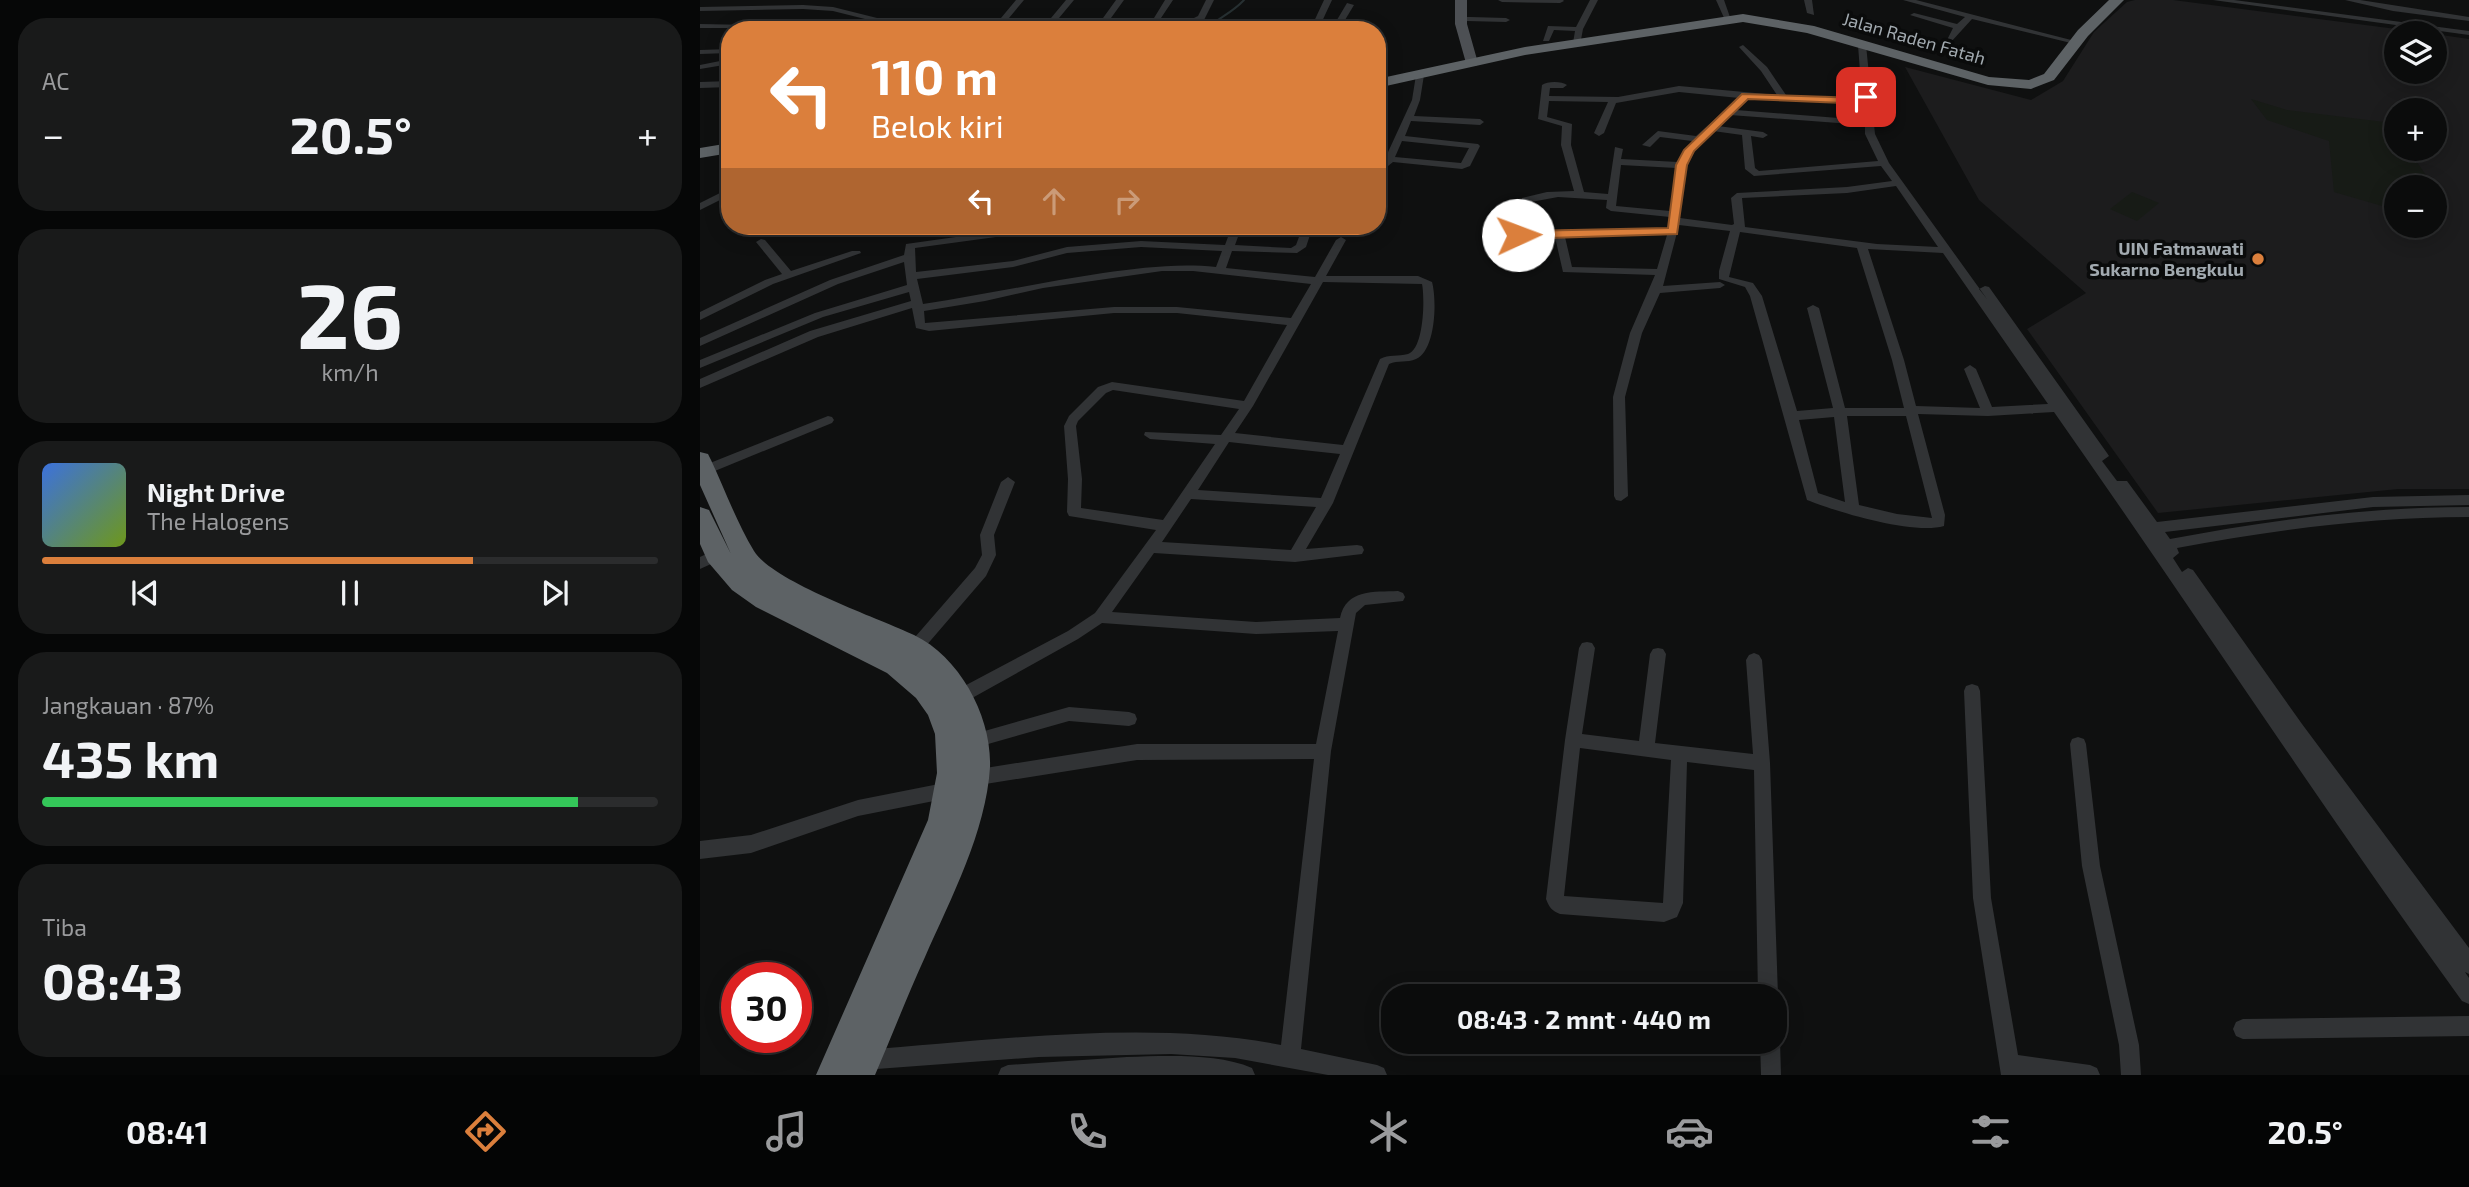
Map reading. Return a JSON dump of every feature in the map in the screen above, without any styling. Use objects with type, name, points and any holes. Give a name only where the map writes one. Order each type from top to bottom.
[{"type":"highway","name":"Jalan Raden Fatah","points":[[1386,86],[1578,36],[1650,33],[1728,18],[1789,24],[1957,73],[1997,83],[2025,86],[2037,84],[2049,77],[2100,14],[2117,0]]},
{"type":"highway","points":[[700,153],[721,150]]},
{"type":"highway","points":[[703,472],[746,560],[758,572],[914,649],[940,673],[959,697],[974,741],[961,784],[927,860],[849,1068]]},
{"type":"highway","points":[[705,541],[741,583],[765,600],[897,665],[926,690],[940,709],[961,784]]},
{"type":"main road","points":[[1461,0],[1461,24],[1477,62]]},
{"type":"main road","points":[[1471,0],[1470,19],[1477,62]]},
{"type":"street","points":[[742,7],[757,0]]},
{"type":"street","points":[[1003,20],[1020,0]]},
{"type":"street","points":[[1056,19],[1070,0]]},
{"type":"street","points":[[1106,19],[1120,0]]},
{"type":"street","points":[[1156,20],[1169,0]]},
{"type":"street","points":[[700,9],[833,9],[877,20],[1198,20],[1210,0]]},
{"type":"street","points":[[1318,21],[1328,0]]},
{"type":"street","points":[[1502,0],[1560,1]]},
{"type":"street","points":[[1546,39],[1551,28],[1578,36],[1594,0]]},
{"type":"street","points":[[1720,0],[1728,18]]},
{"type":"street","points":[[1808,0],[1811,13]]},
{"type":"street","points":[[1907,0],[2075,43]]},
{"type":"street","points":[[2217,0],[2469,31]]},
{"type":"street","points":[[2242,0],[2469,31]]},
{"type":"street","points":[[2349,0],[2469,19]]},
{"type":"street","points":[[1340,21],[1350,5]]},
{"type":"street","points":[[1914,15],[1958,27]]},
{"type":"street","points":[[1951,40],[1958,27],[1969,17]]},
{"type":"street","points":[[1470,19],[1506,20]]},
{"type":"street","points":[[700,26],[721,27]]},
{"type":"street","points":[[1743,47],[1764,69],[1783,98]]},
{"type":"street","points":[[1868,47],[1867,101],[1872,125],[1888,156],[2221,631],[2469,964]]},
{"type":"street","points":[[1868,47],[1872,73],[1873,142],[1898,183],[1941,234],[1945,250],[2018,343]]},
{"type":"street","points":[[700,52],[721,51]]},
{"type":"street","points":[[700,66],[721,62]]},
{"type":"street","points":[[1398,138],[1475,146],[1467,164],[1462,166],[1389,161],[1398,138],[1416,100],[1420,75]]},
{"type":"street","points":[[700,85],[721,84]]},
{"type":"street","points":[[1563,85],[1547,85],[1542,120],[1567,124],[1566,145],[1580,194]]},
{"type":"street","points":[[1544,98],[1613,100],[1679,89],[1746,96],[1867,101]]},
{"type":"street","points":[[1620,496],[1619,397],[1636,333],[1657,290],[1675,223],[1681,165],[1698,139],[1746,96]]},
{"type":"street","points":[[1599,133],[1613,100]]},
{"type":"street","points":[[1729,112],[1872,125]]},
{"type":"street","points":[[1408,118],[1480,122]]},
{"type":"street","points":[[1712,128],[1763,135]]},
{"type":"street","points":[[1746,133],[1750,169],[1757,174],[1884,163]]},
{"type":"street","points":[[1647,145],[1658,134],[1698,139]]},
{"type":"street","points":[[1618,149],[1610,207],[1614,210],[1675,223],[1738,228],[1803,239],[1945,250]]},
{"type":"street","points":[[1618,162],[1681,165]]},
{"type":"street","points":[[1861,245],[1898,360],[1939,522],[1933,525],[1912,523],[1812,496],[1792,416],[1756,296],[1749,285],[1724,279],[1724,271],[1738,228],[1736,198],[1740,195],[1847,190],[1898,183]]},
{"type":"street","points":[[1526,209],[1526,200],[1530,199],[1580,194],[1612,198]]},
{"type":"street","points":[[700,207],[721,196]]},
{"type":"street","points":[[1518,235],[1675,223]]},
{"type":"street","points":[[1559,233],[1567,270],[1660,272]]},
{"type":"street","points":[[982,235],[916,243],[909,247],[920,325],[929,327],[1114,310],[1177,310],[1296,322]]},
{"type":"street","points":[[1220,270],[1234,235]]},
{"type":"street","points":[[700,364],[819,315],[913,282],[1013,264],[1067,250],[1153,243],[1295,250],[1301,247],[1305,235]]},
{"type":"street","points":[[959,697],[1073,635],[1100,617],[1166,526],[1247,406],[1341,240]]},
{"type":"street","points":[[761,242],[788,274]]},
{"type":"street","points":[[700,316],[788,274],[856,253]]},
{"type":"street","points":[[700,342],[834,282],[909,257]]},
{"type":"street","points":[[700,384],[814,334],[918,306],[985,298],[1043,285],[1162,268],[1220,270],[1319,280],[1418,279],[1429,285],[1429,319],[1420,351],[1409,358],[1392,357],[1384,362],[1326,503],[1295,556]]},
{"type":"street","points":[[1657,290],[1720,285]]},
{"type":"street","points":[[1812,308],[1840,412],[1852,507]]},
{"type":"street","points":[[1970,369],[1988,412]]},
{"type":"street","points":[[1166,526],[1074,512],[1075,479],[1069,433],[1073,419],[1102,390],[1112,386],[1247,406]]},
{"type":"street","points":[[1792,416],[1840,412],[1988,412],[2063,407]]},
{"type":"street","points":[[703,472],[828,420]]},
{"type":"street","points":[[1150,435],[1225,438],[1349,450]]},
{"type":"street","points":[[914,649],[988,561],[987,535],[1008,482]]},
{"type":"street","points":[[1188,494],[1326,503]]},
{"type":"street","points":[[2166,545],[2234,526],[2372,502],[2469,500]]},
{"type":"street","points":[[2149,529],[2234,526],[2397,513],[2469,512]]},
{"type":"street","points":[[2149,529],[2166,545],[2417,923],[2469,993]]},
{"type":"street","points":[[1151,547],[1295,556],[1357,550]]},
{"type":"street","points":[[1290,1057],[1323,751],[1349,610],[1357,601],[1398,597]]},
{"type":"street","points":[[1100,617],[1256,628],[1347,624]]},
{"type":"street","points":[[1587,648],[1573,740],[1555,899],[1560,905],[1664,913],[1670,910],[1674,903],[1679,756]]},
{"type":"street","points":[[1646,748],[1658,654]]},
{"type":"street","points":[[1754,660],[1762,763],[1768,984]]},
{"type":"street","points":[[1972,691],[1982,898],[2010,1069],[2090,1075]]},
{"type":"street","points":[[974,741],[1069,714],[1129,719]]},
{"type":"street","points":[[1573,740],[1646,748],[1679,756],[1762,763]]},
{"type":"street","points":[[2078,744],[2091,866],[2129,1045],[2131,1075]]},
{"type":"street","points":[[700,850],[751,844],[858,808],[961,784],[1137,752],[1323,751]]},
{"type":"street","points":[[2243,1029],[2469,1026]]},
{"type":"street","points":[[849,1068],[988,1051],[1162,1044],[1240,1048],[1377,1075]]},
{"type":"street","points":[[1770,1054],[1770,1075]]},
{"type":"street","points":[[1008,1075],[1134,1066],[1245,1075]]},
{"type":"shaded area","name":"UIN Fatmawati Sukarno Bengkulu","points":[[2135,0],[2173,0],[2384,27],[2384,84],[2447,84],[2447,36],[2469,39],[2469,489],[2398,489],[2158,513],[2027,329],[2086,293],[1979,200],[1905,67],[2031,100],[2063,81],[2094,32],[2127,2]]},
{"type":"shaded area","points":[[1167,18],[1165,21],[1053,20]]},
{"type":"shaded area","points":[[2251,99],[2287,110],[2384,122],[2384,161],[2416,161],[2426,175],[2384,175],[2384,207],[2334,192],[2329,141],[2267,120]]},
{"type":"shaded area","points":[[2132,192],[2159,203],[2137,221],[2110,209]]},
{"type":"waterway","points":[[1216,21],[1244,0]]},
{"type":"place","name":"UIN Fatmawati Sukarno Bengkulu","points":[[2258,259]]},
{"type":"route","points":[[1518,235],[1673,232],[1681,165],[1689,150],[1746,96],[1867,101],[1866,97]]}]
